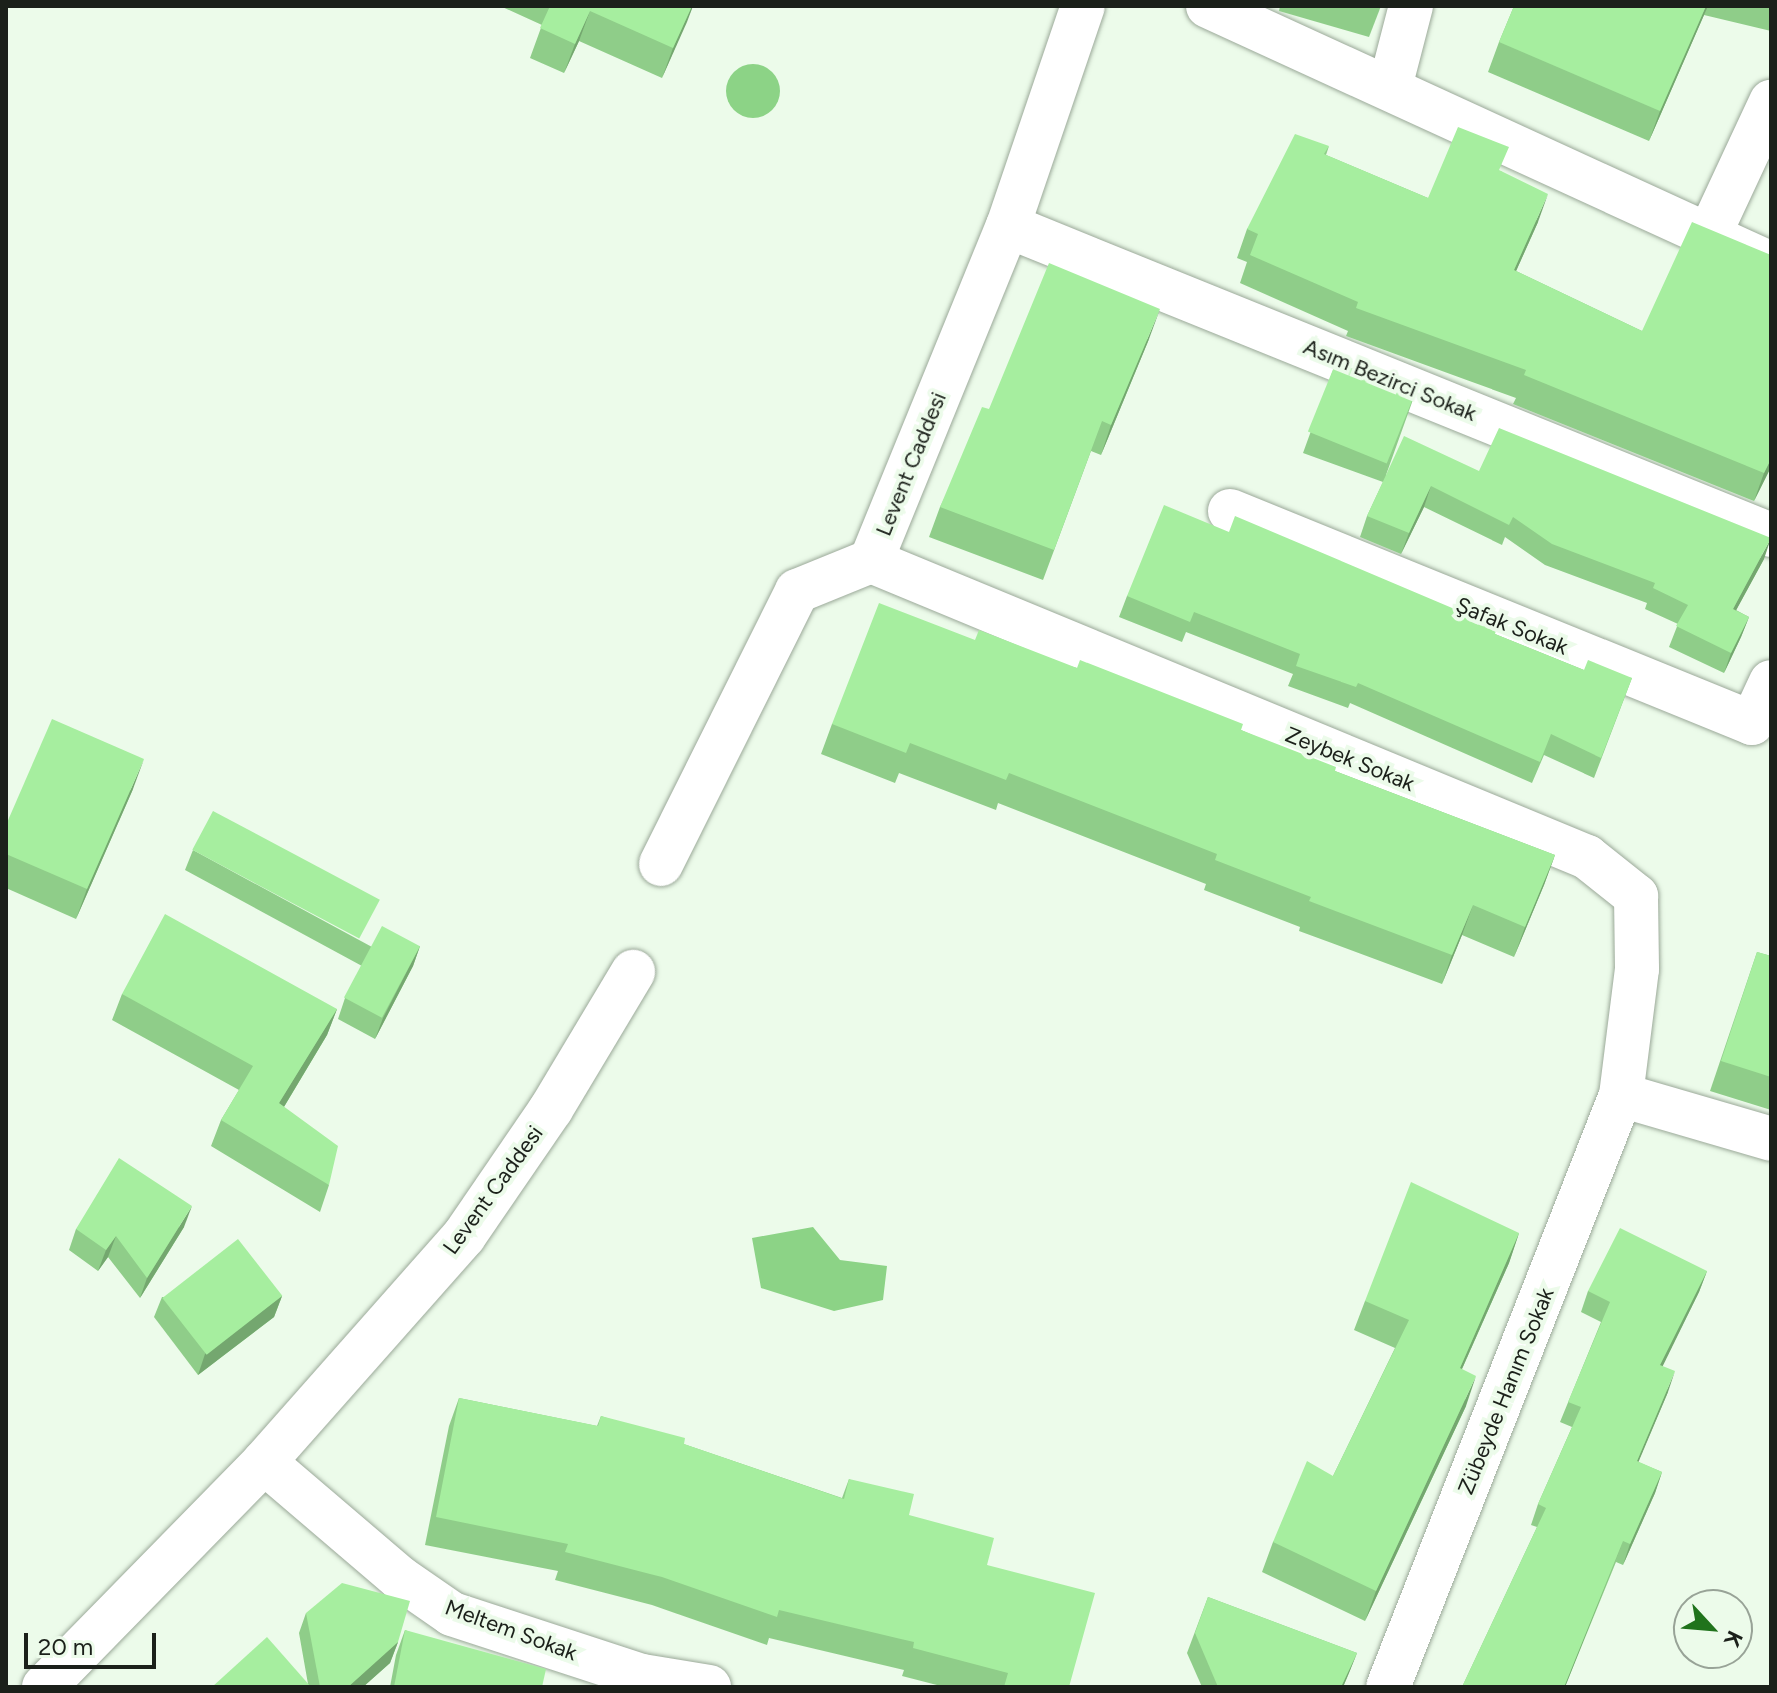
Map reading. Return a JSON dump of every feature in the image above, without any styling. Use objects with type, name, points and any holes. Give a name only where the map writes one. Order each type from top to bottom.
[{"type":"street","name":"Levent Caddesi","points":[[661,864],[797,591],[871,561],[1008,226],[1083,6]]},
{"type":"street","points":[[1208,6],[1771,264]]},
{"type":"street","points":[[1390,87],[1411,6]]},
{"type":"street","points":[[1709,235],[1771,102]]},
{"type":"street","name":"Asım Bezirci Sokak","points":[[1008,226],[1771,535]]},
{"type":"street","name":"Şafak Sokak","points":[[1230,511],[1752,723],[1771,682]]},
{"type":"street","name":"Zeybek Sokak","points":[[871,561],[1587,857],[1636,896],[1637,969],[1621,1095]]},
{"type":"street","name":"Levent Caddesi","points":[[44,1687],[264,1462],[464,1236],[551,1109],[633,972]]},
{"type":"street","points":[[1621,1095],[1771,1139]]},
{"type":"street","name":"Zübeyde Hanım Sokak","points":[[1388,1687],[1621,1095]]},
{"type":"street","name":"Meltem Sokak","points":[[264,1462],[400,1578],[452,1614],[640,1681],[709,1687]]},
{"type":"shaded area","points":[[753,64],[772,72],[780,91],[772,110],[753,118],[734,110],[726,91],[734,72]]},
{"type":"shaded area","points":[[813,1227],[840,1260],[887,1266],[883,1300],[834,1311],[761,1288],[752,1238]]},
{"type":"building","points":[[550,6],[692,6],[673,48],[590,11],[575,44],[540,28]]},
{"type":"building","points":[[1514,6],[1706,6],[1660,111],[1499,42]]},
{"type":"building","points":[[1458,127],[1509,147],[1499,170],[1548,194],[1514,270],[1642,331],[1692,222],[1771,255],[1771,459],[1764,473],[1524,375],[1526,370],[1356,308],[1358,302],[1250,255],[1258,234],[1247,229],[1295,134],[1329,146],[1324,154],[1428,198]]},
{"type":"building","points":[[1049,263],[1160,309],[1111,425],[1102,421],[1054,550],[940,507],[982,407],[989,409]]},
{"type":"building","points":[[1336,362],[1415,394],[1387,463],[1308,432]]},
{"type":"building","points":[[1499,428],[1771,538],[1733,609],[1749,617],[1731,653],[1676,626],[1688,605],[1653,588],[1655,583],[1552,544],[1513,517],[1509,525],[1431,486],[1409,533],[1367,516],[1404,436],[1479,471]]},
{"type":"building","points":[[1164,505],[1229,532],[1235,516],[1497,627],[1495,634],[1584,670],[1588,660],[1632,678],[1601,758],[1551,734],[1540,762],[1358,683],[1356,687],[1296,666],[1300,654],[1194,612],[1190,622],[1127,596]]},
{"type":"building","points":[[879,603],[975,640],[979,630],[1077,668],[1080,660],[1243,724],[1241,730],[1336,767],[1335,771],[1555,855],[1525,927],[1473,905],[1452,955],[1309,901],[1311,897],[1215,860],[1217,854],[1009,773],[1006,780],[910,743],[906,753],[832,724]]},
{"type":"building","points":[[52,719],[144,759],[87,889],[6,854],[6,825]]},
{"type":"building","points":[[213,811],[380,900],[359,939],[192,850]]},
{"type":"building","points":[[165,914],[337,1009],[279,1103],[338,1146],[329,1185],[221,1120],[253,1066],[122,994]]},
{"type":"building","points":[[382,926],[420,946],[382,1018],[344,998]]},
{"type":"building","points":[[1757,952],[1771,956],[1771,1077],[1721,1061]]},
{"type":"building","points":[[119,1158],[192,1206],[147,1278],[116,1236],[106,1250],[76,1229]]},
{"type":"building","points":[[1411,1182],[1519,1233],[1460,1368],[1476,1376],[1376,1591],[1273,1542],[1307,1461],[1333,1476],[1409,1320],[1365,1301]]},
{"type":"building","points":[[1620,1228],[1707,1271],[1660,1365],[1675,1371],[1637,1461],[1662,1472],[1630,1544],[1623,1541],[1564,1687],[1462,1687],[1546,1508],[1538,1504],[1581,1407],[1568,1402],[1610,1302],[1588,1291]]},
{"type":"building","points":[[238,1239],[282,1296],[207,1355],[162,1298]]},
{"type":"building","points":[[459,1398],[598,1426],[601,1416],[685,1438],[684,1444],[844,1499],[849,1479],[914,1494],[909,1515],[994,1538],[987,1565],[1095,1593],[1069,1687],[1004,1687],[1008,1673],[913,1648],[914,1642],[779,1610],[777,1617],[662,1577],[565,1552],[568,1544],[436,1517]]},
{"type":"building","points":[[342,1583],[410,1601],[398,1642],[348,1687],[320,1687],[306,1613]]},
{"type":"building","points":[[1208,1597],[1357,1653],[1341,1687],[1218,1687],[1195,1633]]},
{"type":"building","points":[[405,1630],[546,1669],[542,1687],[394,1687]]},
{"type":"building","points":[[267,1637],[311,1687],[212,1687]]}]
